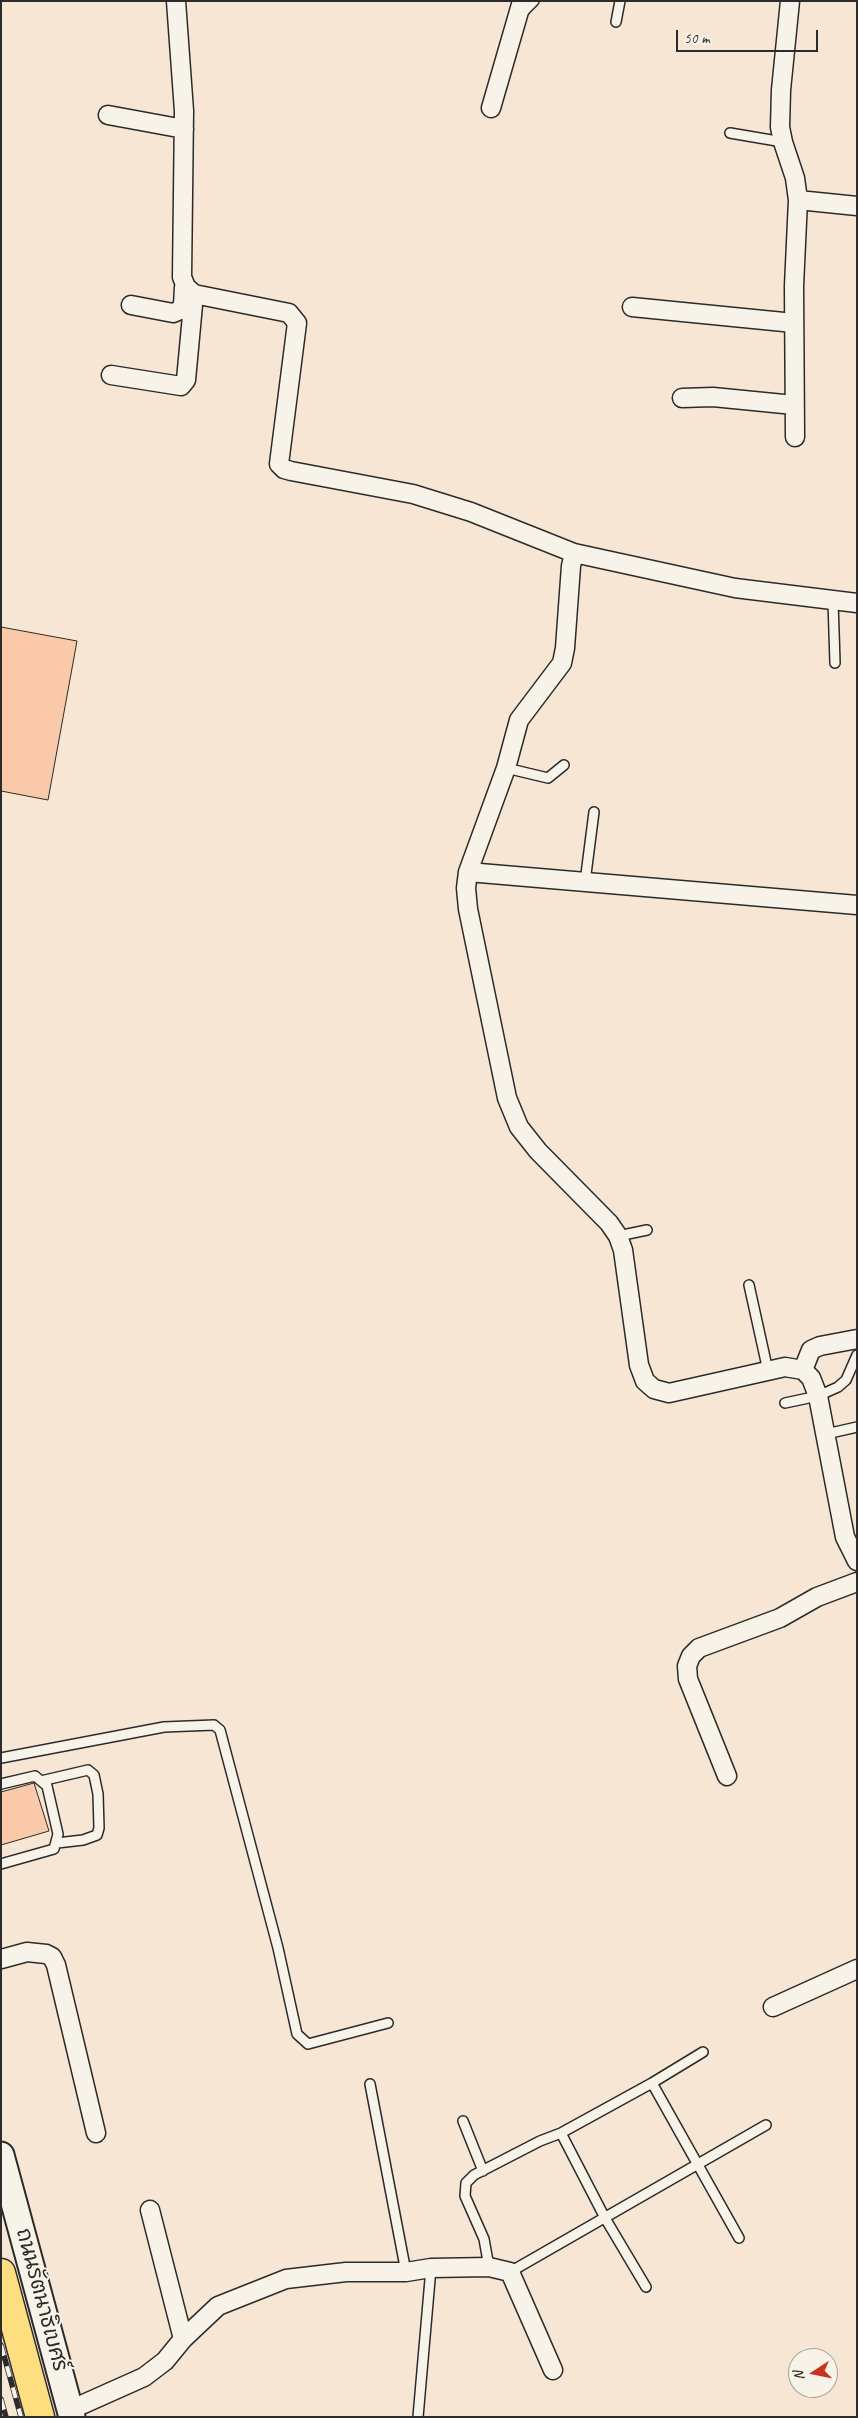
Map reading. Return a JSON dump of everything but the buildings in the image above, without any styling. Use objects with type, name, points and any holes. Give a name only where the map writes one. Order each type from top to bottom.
[{"type":"main road","name":"ถนนรัตนาธิเบศร์","points":[[1,2155],[71,2413]]},
{"type":"main road","name":"ถนนรัตนาธิเบศร์","points":[[1,2273],[40,2417]]},
{"type":"street","points":[[111,375],[181,386],[186,380],[189,288],[182,277],[184,129],[176,1]]},
{"type":"street","points":[[790,1],[781,90],[780,127],[795,178],[798,200],[794,323],[794,437]]},
{"type":"street","points":[[491,108],[519,9]]},
{"type":"street","points":[[108,115],[184,129]]},
{"type":"street","points":[[798,200],[857,206]]},
{"type":"street","points":[[131,305],[173,313],[180,310],[189,288]]},
{"type":"street","points":[[189,288],[289,313],[297,322],[279,464],[284,469],[414,494],[471,512],[574,553],[736,588],[847,600]]},
{"type":"street","points":[[632,307],[794,323]]},
{"type":"street","points":[[682,398],[713,397],[794,405]]},
{"type":"street","points":[[574,553],[571,566],[566,648],[562,663],[519,720],[506,768],[468,872],[466,888],[468,909],[507,1098],[519,1128],[538,1151],[609,1223],[618,1236],[623,1250],[638,1365],[645,1381],[654,1389],[669,1393],[785,1367],[803,1370],[811,1378],[818,1396],[845,1537],[857,1561]]},
{"type":"street","points":[[468,872],[857,905]]},
{"type":"street","points":[[803,1370],[811,1350],[820,1346],[857,1338]]},
{"type":"street","points":[[727,1776],[688,1679],[687,1666],[691,1656],[699,1648],[780,1618],[808,1601],[857,1582]]},
{"type":"street","points":[[1,1959],[27,1952],[46,1954],[52,1958],[56,1966],[96,2133]]},
{"type":"street","points":[[773,2007],[857,1969]]},
{"type":"street","points":[[150,2210],[183,2339]]},
{"type":"street","points":[[71,2413],[144,2377],[165,2361],[183,2339],[218,2306],[286,2278],[346,2272],[406,2272],[431,2268],[488,2267],[510,2272],[553,2370]]},
{"type":"lane","points":[[519,9],[534,1]]},
{"type":"lane","points":[[616,22],[620,1]]},
{"type":"lane","points":[[730,133],[783,142]]},
{"type":"lane","points":[[835,662],[847,600]]},
{"type":"lane","points":[[506,768],[548,778],[564,765]]},
{"type":"lane","points":[[585,882],[594,812]]},
{"type":"lane","points":[[618,1236],[647,1230]]},
{"type":"lane","points":[[749,1285],[768,1371]]},
{"type":"lane","points":[[785,1403],[818,1396],[846,1380],[857,1355]]},
{"type":"lane","points":[[826,1434],[857,1427]]},
{"type":"lane","points":[[1,1758],[164,1727],[214,1725],[220,1730],[278,1948],[297,2034],[308,2044],[388,2023]]},
{"type":"lane","points":[[41,1781],[88,1770],[94,1774],[98,1794],[99,1828],[97,1835],[83,1840],[57,1842]]},
{"type":"lane","points":[[1,1784],[35,1776],[47,1786],[58,1834],[54,1849],[1,1864]]},
{"type":"lane","points":[[488,2267],[484,2239],[465,2196],[466,2184],[474,2175],[540,2141],[562,2133],[703,2052]]},
{"type":"lane","points":[[652,2083],[739,2238]]},
{"type":"lane","points":[[370,2084],[406,2272]]},
{"type":"lane","points":[[463,2121],[484,2171]]},
{"type":"lane","points":[[510,2272],[766,2125]]},
{"type":"lane","points":[[562,2133],[605,2218],[646,2287]]},
{"type":"lane","points":[[418,2417],[431,2268]]},
{"type":"railway","points":[[1,2345],[21,2417]]},
{"type":"railway","points":[[1,2399],[6,2417]]}]
